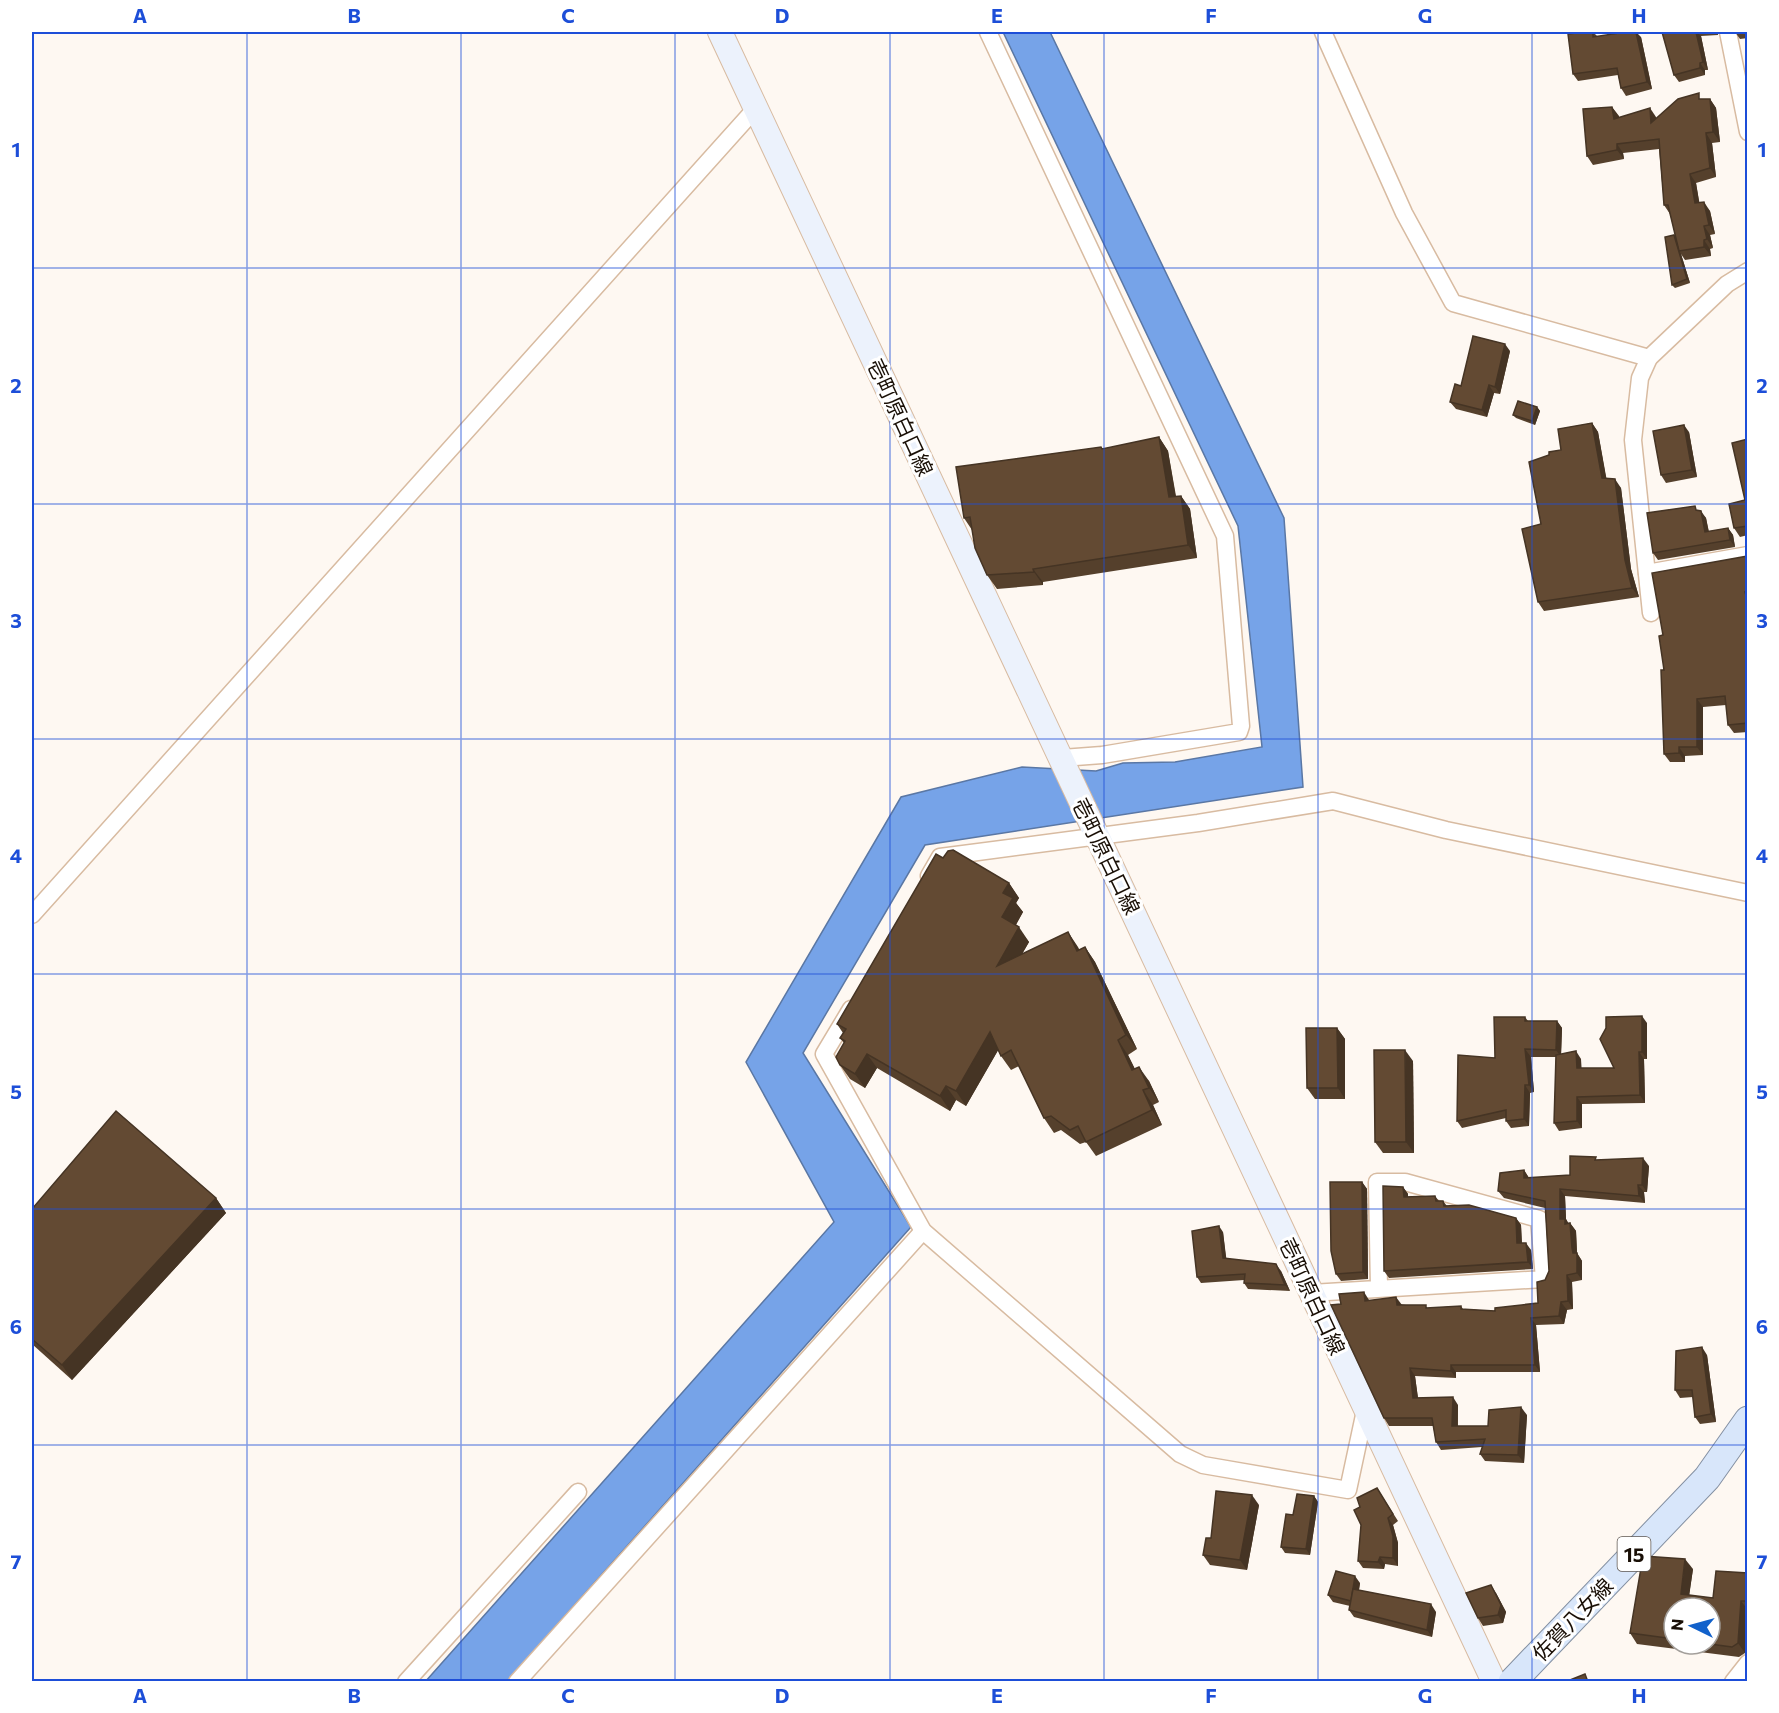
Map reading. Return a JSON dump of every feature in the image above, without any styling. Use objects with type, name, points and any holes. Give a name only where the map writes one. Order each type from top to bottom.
[{"type":"main road","name":"壱町原白口線","points":[[720,32],[1494,1682]]},
{"type":"main road","name":"佐賀八女線","points":[[1512,1682],[1707,1478],[1748,1420]]},
{"type":"street","points":[[988,32],[1225,536],[1241,726],[1239,732],[1102,755],[1064,764]]},
{"type":"street","points":[[1323,32],[1404,213],[1453,303],[1649,358]]},
{"type":"street","points":[[1728,32],[1748,132]]},
{"type":"street","points":[[32,915],[756,108]]},
{"type":"street","points":[[1651,613],[1633,440],[1640,378],[1649,358],[1727,285],[1748,271]]},
{"type":"street","points":[[1647,573],[1748,555]]},
{"type":"street","points":[[923,887],[940,857],[1095,830],[1198,823],[1333,801],[1446,830],[1748,893]]},
{"type":"street","points":[[859,995],[824,1054],[923,1231],[1180,1454],[1203,1465],[1348,1490],[1366,1405]]},
{"type":"street","points":[[1311,1293],[1379,1289],[1544,1279],[1539,1219],[1405,1182],[1377,1182],[1379,1289]]},
{"type":"street","points":[[517,1682],[923,1231]]},
{"type":"street","points":[[406,1682],[578,1492]]},
{"type":"street","points":[[1733,1682],[1748,1663]]},
{"type":"water","points":[[1003,32],[1050,32],[1284,518],[1303,787],[925,845],[803,1053],[911,1227],[507,1681],[425,1682],[834,1222],[746,1062],[901,797],[1022,767],[1096,771],[1123,763],[1175,762],[1262,747],[1238,526]]},
{"type":"building","points":[[1593,32],[1593,37],[1636,32],[1647,82],[1621,88],[1617,68],[1573,74],[1568,34]]},
{"type":"building","points":[[1662,32],[1696,32],[1703,62],[1700,63],[1700,68],[1674,75]]},
{"type":"building","points":[[1699,93],[1699,99],[1710,99],[1713,132],[1706,133],[1710,168],[1690,174],[1695,203],[1704,202],[1709,225],[1704,226],[1707,239],[1704,240],[1704,247],[1679,251],[1668,205],[1664,205],[1659,139],[1617,144],[1617,150],[1587,156],[1583,109],[1612,107],[1614,119],[1650,108],[1651,123],[1678,99]]},
{"type":"building","points":[[1674,235],[1687,279],[1672,285],[1665,237]]},
{"type":"building","points":[[1473,336],[1505,344],[1495,387],[1489,385],[1482,410],[1450,402],[1455,384],[1461,386]]},
{"type":"building","points":[[1518,401],[1537,407],[1532,421],[1513,415]]},
{"type":"building","points":[[1592,423],[1602,478],[1615,479],[1625,560],[1632,588],[1538,602],[1522,529],[1541,524],[1529,462],[1549,455],[1549,452],[1561,450],[1558,429]]},
{"type":"building","points":[[1684,425],[1692,470],[1661,475],[1653,431]]},
{"type":"building","points":[[1159,437],[1169,497],[1181,496],[1188,545],[1033,569],[1034,572],[987,575],[975,548],[970,517],[964,518],[956,467],[1101,447],[1102,449]]},
{"type":"building","points":[[1748,439],[1748,526],[1734,528],[1729,504],[1745,500],[1732,443]]},
{"type":"building","points":[[1695,506],[1696,510],[1701,511],[1705,532],[1728,528],[1730,540],[1653,553],[1647,513]]},
{"type":"building","points":[[1748,556],[1748,592],[1745,592],[1748,603],[1748,723],[1728,725],[1725,696],[1697,699],[1697,747],[1679,747],[1679,753],[1664,754],[1661,670],[1664,670],[1659,636],[1663,635],[1652,573]]},
{"type":"building","points":[[953,850],[1009,883],[1003,893],[1013,898],[1002,917],[1019,927],[997,966],[1068,932],[1077,951],[1085,947],[1126,1035],[1118,1040],[1132,1070],[1139,1067],[1149,1088],[1143,1090],[1152,1110],[1086,1142],[1078,1126],[1070,1130],[1051,1116],[1044,1118],[1011,1050],[1001,1056],[990,1032],[956,1091],[946,1086],[940,1096],[867,1054],[855,1074],[840,1065],[836,1057],[845,1041],[840,1038],[846,1029],[837,1024],[936,854],[943,858],[948,851]]},
{"type":"building","points":[[1642,1016],[1642,1052],[1639,1052],[1640,1095],[1577,1097],[1577,1121],[1554,1123],[1556,1055],[1576,1051],[1577,1068],[1614,1068],[1600,1039],[1606,1028],[1606,1017]]},
{"type":"building","points":[[1494,1017],[1525,1017],[1525,1021],[1557,1021],[1556,1050],[1525,1049],[1529,1085],[1525,1085],[1524,1119],[1506,1121],[1506,1110],[1457,1121],[1458,1055],[1495,1058]]},
{"type":"building","points":[[1306,1028],[1337,1028],[1338,1088],[1307,1088]]},
{"type":"building","points":[[1374,1050],[1405,1050],[1406,1142],[1375,1142]]},
{"type":"building","points":[[116,1111],[216,1198],[62,1365],[32,1339],[32,1209]]},
{"type":"building","points":[[1570,1156],[1596,1157],[1595,1160],[1643,1158],[1642,1185],[1638,1185],[1639,1196],[1560,1189],[1560,1219],[1565,1219],[1565,1224],[1570,1223],[1573,1253],[1577,1253],[1577,1273],[1567,1275],[1568,1301],[1561,1302],[1559,1316],[1531,1318],[1535,1365],[1451,1365],[1451,1371],[1410,1368],[1413,1398],[1453,1397],[1452,1426],[1488,1426],[1489,1410],[1521,1407],[1518,1455],[1480,1454],[1485,1439],[1436,1442],[1432,1418],[1384,1418],[1331,1305],[1341,1304],[1339,1294],[1364,1292],[1365,1301],[1396,1297],[1397,1305],[1426,1305],[1426,1308],[1461,1306],[1461,1309],[1495,1311],[1495,1308],[1538,1303],[1537,1282],[1545,1280],[1549,1271],[1545,1201],[1498,1191],[1500,1173],[1524,1170],[1524,1178],[1570,1175]]},
{"type":"building","points":[[1330,1182],[1362,1182],[1363,1272],[1336,1274],[1331,1251]]},
{"type":"building","points":[[1383,1186],[1403,1187],[1404,1197],[1435,1196],[1436,1201],[1443,1201],[1444,1206],[1469,1205],[1516,1218],[1517,1243],[1526,1243],[1528,1262],[1384,1271]]},
{"type":"building","points":[[1219,1226],[1223,1258],[1276,1264],[1285,1285],[1244,1283],[1245,1274],[1197,1277],[1192,1231]]},
{"type":"building","points":[[1702,1347],[1711,1414],[1695,1417],[1692,1390],[1675,1390],[1676,1351]]},
{"type":"building","points":[[1377,1488],[1393,1514],[1388,1518],[1393,1536],[1393,1558],[1380,1557],[1378,1562],[1358,1561],[1361,1525],[1354,1510],[1360,1507],[1357,1498]]},
{"type":"building","points":[[1216,1491],[1252,1495],[1240,1560],[1203,1555],[1206,1538],[1211,1538]]},
{"type":"building","points":[[1297,1494],[1314,1496],[1306,1549],[1281,1547],[1286,1514],[1293,1515]]},
{"type":"building","points":[[1643,1556],[1685,1559],[1681,1594],[1697,1596],[1662,1596],[1662,1637],[1630,1633]]},
{"type":"building","points":[[1336,1571],[1355,1576],[1351,1601],[1328,1595]]},
{"type":"building","points":[[1716,1571],[1748,1573],[1748,1601],[1741,1601],[1738,1643],[1732,1647],[1722,1646],[1722,1596],[1713,1596]]},
{"type":"building","points":[[1491,1585],[1501,1605],[1498,1615],[1478,1618],[1466,1593]]},
{"type":"building","points":[[1353,1589],[1431,1604],[1427,1630],[1349,1610]]},
{"type":"building","points":[[1585,1674],[1588,1682],[1565,1682]]}]
